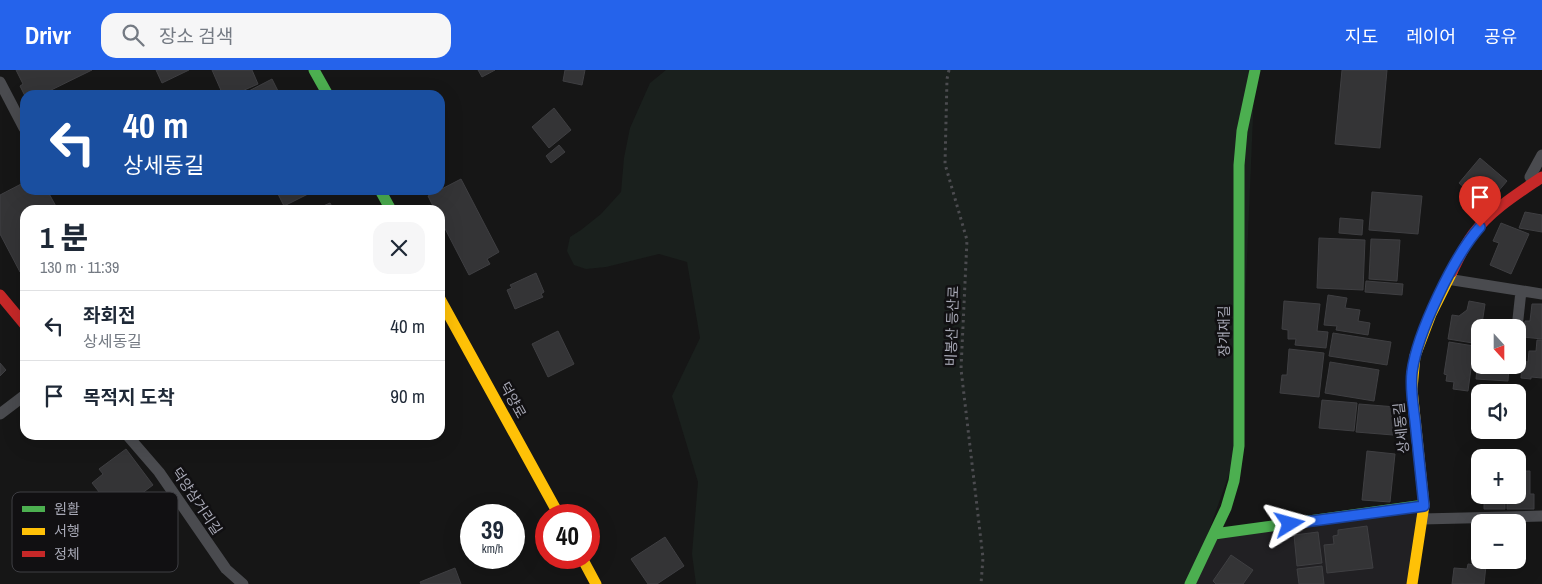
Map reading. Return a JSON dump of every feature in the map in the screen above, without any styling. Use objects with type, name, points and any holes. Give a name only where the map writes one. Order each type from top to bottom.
[{"type":"street","points":[[314,70],[325,90]]},
{"type":"street","name":"장개재길","points":[[1190,584],[1226,508],[1234,481],[1239,446],[1239,165],[1242,131],[1255,70]]},
{"type":"street","name":"상세동길","points":[[1412,584],[1424,506],[1412,390],[1415,356],[1447,279],[1472,236],[1487,218],[1524,188],[1542,177]]},
{"type":"street","points":[[0,295],[20,319]]},
{"type":"street","name":"덕양로","points":[[445,308],[553,504]]},
{"type":"street","points":[[1214,534],[1424,506]]},
{"type":"street","points":[[588,569],[596,584]]},
{"type":"lane","points":[[0,82],[20,120]]},
{"type":"lane","name":"상세동길","points":[[1524,188],[1542,155]]},
{"type":"lane","points":[[1447,279],[1542,294]]},
{"type":"lane","points":[[1518,319],[1521,291]]},
{"type":"lane","points":[[0,414],[20,399]]},
{"type":"lane","name":"덕양삼거리길","points":[[131,440],[159,472],[173,492]]},
{"type":"lane","name":"덕양삼거리길","points":[[178,500],[226,569],[242,584]]},
{"type":"lane","points":[[1422,519],[1542,516]]},
{"type":"path","name":"비봉산 등산로","points":[[949,70],[947,79],[945,164],[967,240],[961,369],[983,558],[980,584]]},
{"type":"shaded area","points":[[666,70],[1255,70],[1239,446],[1190,584],[696,584],[692,554],[698,482],[672,396],[700,338],[687,262],[659,254],[606,267],[586,269],[574,265],[567,251],[570,237],[601,214],[621,192],[624,158],[630,128],[650,83]]},
{"type":"shaded area","points":[[1424,505],[1412,584],[1190,584],[1214,534]]},
{"type":"building","points":[[16,70],[92,70],[51,90],[22,90],[20,86],[23,84]]},
{"type":"building","points":[[156,70],[189,70],[162,83]]},
{"type":"building","points":[[212,70],[252,70],[258,84],[244,90],[221,90]]},
{"type":"building","points":[[478,70],[495,70],[482,77]]},
{"type":"building","points":[[565,70],[585,70],[582,85],[563,81]]},
{"type":"building","points":[[1342,70],[1387,70],[1380,148],[1335,144]]},
{"type":"building","points":[[272,79],[278,90],[251,90]]},
{"type":"building","points":[[554,108],[571,130],[549,148],[532,127]]},
{"type":"building","points":[[559,145],[565,152],[551,163],[546,156]]},
{"type":"building","points":[[1480,158],[1507,181],[1481,212],[1461,195],[1466,189],[1459,183]]},
{"type":"building","points":[[461,179],[499,252],[487,259],[490,264],[469,275],[445,229],[445,205],[432,205],[428,196],[445,195],[445,187]]},
{"type":"building","points":[[20,185],[20,195],[50,195],[55,205],[20,205],[20,272],[0,234],[0,195]]},
{"type":"building","points":[[1372,192],[1422,196],[1418,234],[1369,230]]},
{"type":"building","points":[[278,195],[306,195],[286,205],[284,205]]},
{"type":"building","points":[[1525,212],[1542,215],[1542,232],[1519,228]]},
{"type":"building","points":[[1340,218],[1363,220],[1362,235],[1339,233]]},
{"type":"building","points":[[1501,223],[1529,234],[1511,274],[1490,265],[1499,243],[1493,241]]},
{"type":"building","points":[[1319,238],[1365,240],[1363,290],[1317,288]]},
{"type":"building","points":[[1371,239],[1400,240],[1397,281],[1369,279]]},
{"type":"building","points":[[536,273],[544,292],[541,294],[543,297],[515,309],[507,290],[512,288],[510,285]]},
{"type":"building","points":[[1366,281],[1403,284],[1402,295],[1365,292]]},
{"type":"building","points":[[1328,295],[1347,298],[1345,308],[1360,310],[1358,321],[1370,323],[1368,335],[1336,330],[1337,326],[1324,325]]},
{"type":"building","points":[[1284,301],[1320,304],[1317,331],[1328,332],[1326,348],[1295,345],[1296,339],[1288,339],[1288,330],[1282,329]]},
{"type":"building","points":[[1469,301],[1485,304],[1483,319],[1471,319],[1471,343],[1448,339],[1452,315],[1459,316],[1467,310]]},
{"type":"building","points":[[1532,304],[1542,304],[1542,339],[1526,337],[1526,321],[1530,321]]},
{"type":"building","points":[[558,331],[574,364],[548,377],[532,344]]},
{"type":"building","points":[[1333,333],[1391,342],[1387,365],[1329,356]]},
{"type":"building","points":[[1537,340],[1542,340],[1542,378],[1521,378],[1521,374],[1526,374],[1526,362],[1528,362],[1529,351],[1536,351]]},
{"type":"building","points":[[1449,342],[1471,346],[1471,368],[1468,391],[1453,389],[1454,382],[1446,381],[1447,375],[1444,374]]},
{"type":"building","points":[[1289,349],[1324,353],[1319,397],[1280,393],[1282,375],[1287,375]]},
{"type":"building","points":[[1330,362],[1379,370],[1374,401],[1325,393]]},
{"type":"building","points":[[0,363],[6,370],[0,376]]},
{"type":"building","points":[[1476,374],[1508,374],[1508,381],[1476,379]]},
{"type":"building","points":[[1322,400],[1357,403],[1354,431],[1319,428]]},
{"type":"building","points":[[1359,404],[1396,407],[1393,435],[1356,432]]},
{"type":"building","points":[[126,449],[153,485],[144,492],[99,492],[92,483],[103,474],[99,469]]},
{"type":"building","points":[[1367,451],[1395,454],[1390,502],[1362,500]]},
{"type":"building","points":[[1526,471],[1530,471],[1530,494],[1534,494],[1534,509],[1507,509],[1507,504],[1526,504]]},
{"type":"building","points":[[1484,504],[1505,504],[1505,509],[1484,509]]},
{"type":"building","points":[[1367,526],[1373,568],[1327,573],[1324,545],[1334,544],[1333,536],[1338,535],[1338,530]]},
{"type":"building","points":[[1318,532],[1322,563],[1297,566],[1294,535]]},
{"type":"building","points":[[665,537],[684,566],[657,584],[648,584],[631,559]]},
{"type":"building","points":[[1231,555],[1253,570],[1243,584],[1216,584],[1213,581]]},
{"type":"building","points":[[1468,564],[1471,564],[1471,569],[1486,569],[1484,584],[1452,584],[1454,568],[1467,569]]},
{"type":"building","points":[[1322,566],[1324,584],[1299,584],[1297,569]]},
{"type":"building","points":[[455,568],[461,584],[421,584],[420,582]]},
{"type":"traffic: fast","points":[[314,70],[325,90]]},
{"type":"traffic: fast","points":[[1190,584],[1226,508],[1234,481],[1239,446],[1239,165],[1242,131],[1255,70]]},
{"type":"traffic: fast","points":[[383,195],[388,205]]},
{"type":"traffic: fast","points":[[1214,534],[1424,505]]},
{"type":"traffic: slow","points":[[1412,584],[1424,505],[1412,389],[1415,356],[1431,314],[1452,272]]},
{"type":"traffic: slow","points":[[445,308],[553,504]]},
{"type":"traffic: slow","points":[[588,569],[596,584]]},
{"type":"traffic: jam","points":[[1452,272],[1467,243],[1480,225],[1505,203],[1542,177]]},
{"type":"traffic: jam","points":[[0,295],[20,319]]},
{"type":"route","points":[[1290,524],[1424,506],[1412,390],[1415,356],[1447,279],[1472,236],[1480,227]]}]
